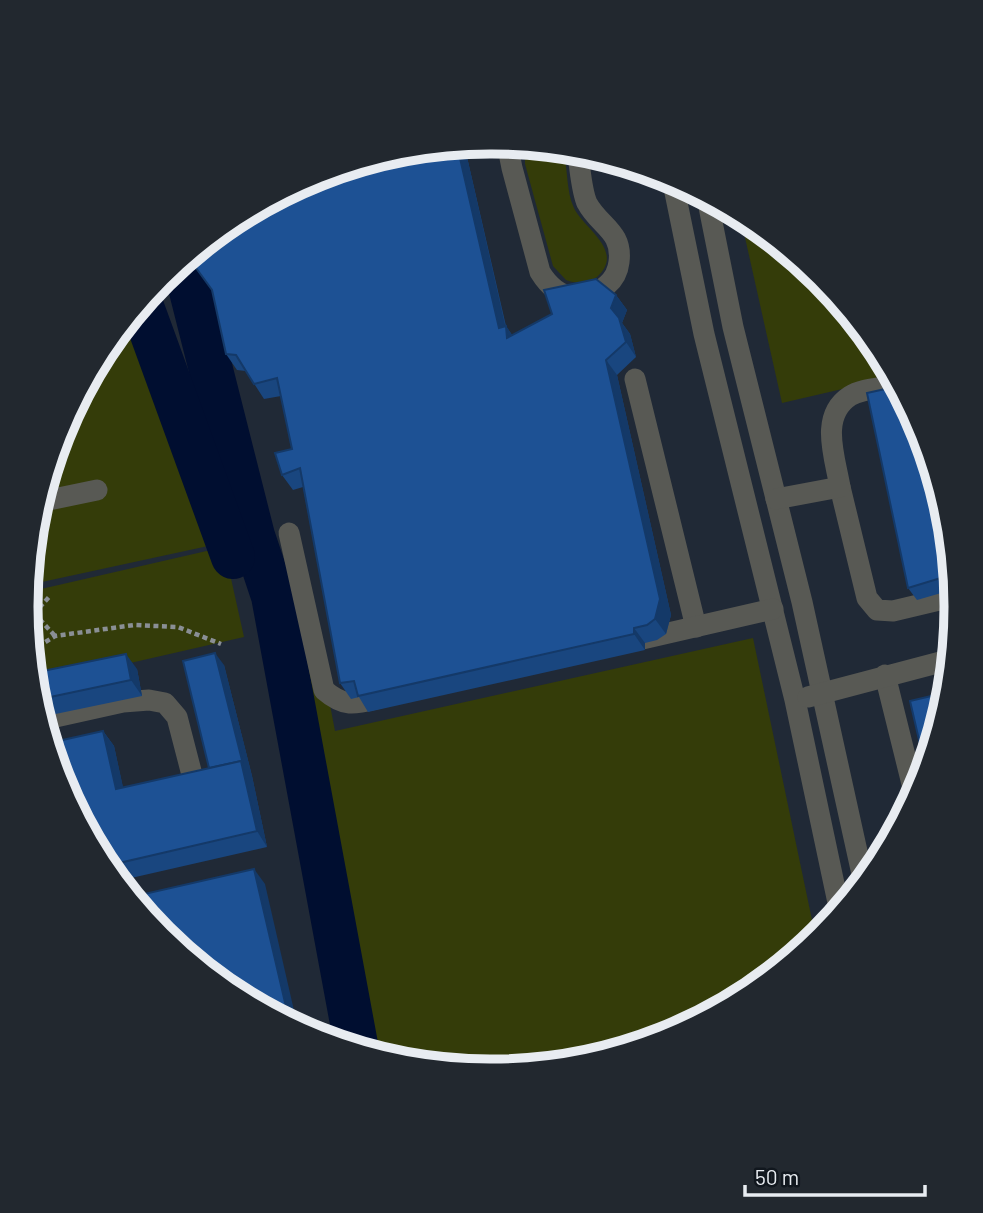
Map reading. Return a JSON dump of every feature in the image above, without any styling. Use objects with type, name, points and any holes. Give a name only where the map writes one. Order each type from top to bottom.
[{"type":"street","points":[[509,154],[540,272],[548,284],[559,292],[573,297],[587,297],[601,292],[612,281],[619,268],[620,254],[617,240],[587,202],[579,162]]},
{"type":"street","points":[[675,192],[704,334],[795,700],[837,899]]},
{"type":"street","points":[[709,209],[733,327],[802,602],[860,869]]},
{"type":"street","points":[[635,379],[696,627]]},
{"type":"street","points":[[888,387],[852,395],[836,408],[830,426],[840,487],[867,598],[877,610],[892,611],[944,599]]},
{"type":"street","points":[[776,499],[840,487]]},
{"type":"street","points":[[51,499],[97,490]]},
{"type":"street","points":[[289,533],[324,690],[335,700],[347,705],[414,690]]},
{"type":"street","points":[[615,645],[773,609]]},
{"type":"street","points":[[795,700],[941,661]]},
{"type":"street","points":[[885,675],[911,778]]},
{"type":"street","points":[[52,718],[123,702],[149,700],[165,704],[177,717],[191,771]]},
{"type":"path","points":[[38,609],[49,597]]},
{"type":"path","points":[[38,618],[55,636]]},
{"type":"path","points":[[40,645],[55,636],[134,625],[178,627],[221,644]]},
{"type":"shaded area","points":[[462,154],[551,157],[609,169],[637,178],[692,200],[718,214],[790,266],[812,286],[851,331],[898,406],[929,489],[944,577],[941,666],[929,724],[920,752],[898,807],[884,833],[832,905],[812,927],[767,966],[692,1013],[609,1044],[521,1059],[432,1056],[374,1044],[346,1035],[291,1013],[265,999],[193,947],[171,927],[132,882],[85,807],[54,724],[39,636],[42,547],[54,489],[63,461],[85,406],[99,380],[151,308],[171,286],[216,247],[291,200],[374,169]]},
{"type":"green space","points":[[525,154],[565,159],[574,208],[605,249],[605,267],[597,277],[582,283],[566,280],[553,266],[525,164]]},
{"type":"green space","points":[[743,230],[812,286],[851,331],[884,379],[782,403]]},
{"type":"green space","points":[[140,321],[222,543],[39,583],[47,518],[73,433],[99,380]]},
{"type":"green space","points":[[296,527],[335,731],[753,638],[813,926],[767,966],[718,999],[665,1025],[609,1044],[551,1056],[462,1059],[403,1051],[370,1043],[276,610],[295,591]]},
{"type":"green space","points":[[224,547],[244,637],[45,683],[39,636],[39,590]]},
{"type":"building","points":[[459,154],[499,328],[506,326],[507,338],[552,314],[544,290],[596,279],[616,295],[611,308],[619,318],[626,342],[606,360],[660,599],[655,619],[647,625],[634,628],[634,634],[358,696],[354,681],[340,683],[300,468],[282,475],[275,453],[292,449],[277,378],[254,384],[236,355],[226,354],[212,290],[194,265],[265,214],[318,188],[374,169]]},
{"type":"building","points":[[888,388],[910,433],[936,518],[944,577],[908,588],[867,393]]},
{"type":"building","points":[[215,653],[243,764],[241,761],[209,768],[183,661]]},
{"type":"building","points":[[126,654],[131,680],[48,698],[43,671]]},
{"type":"building","points":[[936,695],[921,749],[910,701]]},
{"type":"building","points":[[103,731],[116,789],[241,761],[257,831],[119,863],[85,807],[59,741]]},
{"type":"building","points":[[254,869],[287,1011],[216,966],[171,927],[142,894]]},
{"type":"waterway","points":[[186,273],[253,536],[273,596],[355,1038]]},
{"type":"waterway","points":[[145,315],[233,557]]}]
